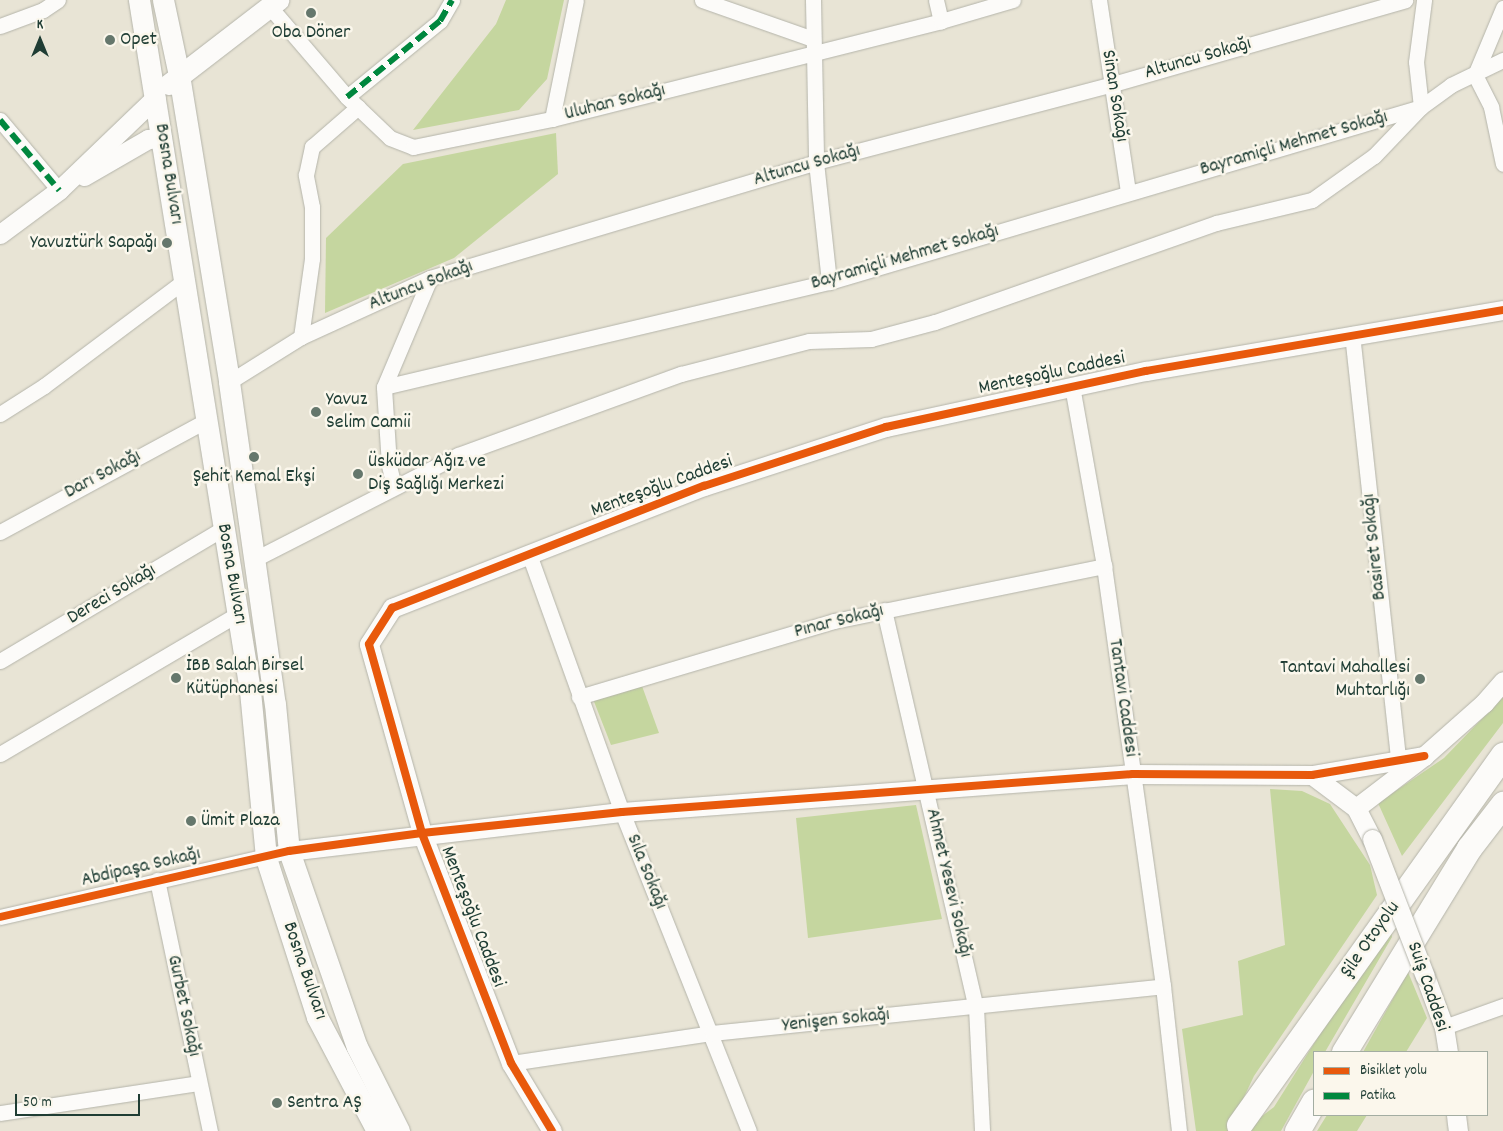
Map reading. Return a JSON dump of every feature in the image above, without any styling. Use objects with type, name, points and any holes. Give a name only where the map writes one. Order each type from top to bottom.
[{"type":"highway","name":"Şile Otoyolu","points":[[1239,1125],[1503,755]]},
{"type":"highway","name":"Şile Otoyolu","points":[[1345,1051],[1469,848],[1503,804]]},
{"type":"highway","points":[[1297,1131],[1313,1104]]},
{"type":"main road","name":"Bosna Bulvarı","points":[[139,0],[207,420],[222,528],[238,614],[252,710],[266,858],[317,1017],[377,1131]]},
{"type":"main road","name":"Bosna Bulvarı","points":[[163,0],[179,75],[229,382],[282,764],[289,851],[357,1047],[399,1131]]},
{"type":"main road","points":[[156,97],[179,75],[274,3]]},
{"type":"main road","points":[[143,26],[179,75]]},
{"type":"street","points":[[0,18],[54,0]]},
{"type":"street","points":[[0,26],[43,10],[58,0]]},
{"type":"street","points":[[302,337],[312,259],[312,207],[306,175],[312,146],[353,102],[440,21],[452,0]]},
{"type":"street","points":[[552,119],[576,0]]},
{"type":"street","points":[[702,0],[813,45]]},
{"type":"street","points":[[813,0],[816,162],[829,282]]},
{"type":"street","points":[[936,0],[941,21]]},
{"type":"street","name":"Uluhan Sokağı","points":[[274,3],[353,102],[390,138],[413,146],[552,119],[813,45],[941,21],[1012,0]]},
{"type":"street","name":"Sinan Sokağı","points":[[1099,0],[1128,192]]},
{"type":"street","name":"Altuncu Sokağı","points":[[229,382],[302,337],[430,278],[816,162],[1113,84],[1406,0]]},
{"type":"street","points":[[1421,107],[1416,62],[1424,0]]},
{"type":"street","points":[[1475,75],[1503,8]]},
{"type":"street","points":[[255,559],[458,455],[680,374],[809,341],[871,339],[935,322],[1216,223],[1312,200],[1374,156],[1421,107],[1451,85],[1503,60]]},
{"type":"street","points":[[1475,75],[1497,106],[1503,164]]},
{"type":"street","points":[[59,190],[156,97]]},
{"type":"street","name":"Bayramiçli Mehmet Sokağı","points":[[384,387],[829,282],[1128,192],[1421,107]]},
{"type":"street","points":[[0,120],[59,190]]},
{"type":"street","points":[[0,234],[59,190],[148,139],[162,138]]},
{"type":"street","points":[[394,488],[389,465],[384,387],[430,278]]},
{"type":"street","points":[[0,414],[44,386],[184,281]]},
{"type":"street","name":"Menteşoğlu Caddesi","points":[[552,1131],[511,1063],[422,833],[369,644],[392,608],[704,486],[886,427],[1072,386],[1352,334],[1503,310]]},
{"type":"street","name":"Basiret Sokağı","points":[[1352,334],[1398,760]]},
{"type":"street","name":"Tantavi Caddesi","points":[[1072,386],[1104,566],[1163,986],[1179,1131]]},
{"type":"street","name":"Darı Sokağı","points":[[0,532],[207,420]]},
{"type":"street","name":"Dereci Sokağı","points":[[0,661],[222,528]]},
{"type":"street","name":"Sıla Sokağı","points":[[529,554],[622,812],[712,1033],[748,1131]]},
{"type":"street","name":"Pınar Sokağı","points":[[579,696],[834,621],[1104,566]]},
{"type":"street","name":"Ahmet Yesevi Sokağı","points":[[884,610],[976,1007],[982,1131]]},
{"type":"street","points":[[0,754],[238,614]]},
{"type":"street","points":[[1312,775],[1356,808],[1424,756],[1484,703],[1503,681]]},
{"type":"street","points":[[289,851],[422,833],[622,812],[1133,774],[1312,775],[1424,756]]},
{"type":"street","name":"Suiş Caddesi","points":[[1356,808],[1372,839],[1425,976],[1444,1028],[1448,1051]]},
{"type":"street","name":"Abdipaşa Sokağı","points":[[0,917],[157,880],[266,858],[289,851]]},
{"type":"street","name":"Gurbet Sokağı","points":[[157,880],[210,1131]]},
{"type":"street","name":"Yenişen Sokağı","points":[[511,1063],[712,1033],[976,1007],[1163,986]]},
{"type":"street","points":[[1444,1028],[1503,1006]]},
{"type":"street","points":[[0,1113],[200,1083]]},
{"type":"street","points":[[1456,1116],[1458,1131]]},
{"type":"green space","points":[[506,0],[564,0],[547,79],[519,110],[413,130],[496,24]]},
{"type":"green space","points":[[556,133],[558,174],[454,258],[325,313],[326,238],[403,164]]},
{"type":"green space","points":[[642,686],[659,733],[611,745],[593,699]]},
{"type":"green space","points":[[1503,697],[1503,723],[1402,856],[1378,803],[1444,758]]},
{"type":"green space","points":[[1270,789],[1302,791],[1330,804],[1370,865],[1377,895],[1254,1076],[1236,1114],[1250,1125],[1274,1107],[1390,923],[1392,937],[1326,1051],[1313,1051],[1313,1073],[1281,1131],[1196,1131],[1182,1029],[1243,1015],[1238,961],[1285,945]]},
{"type":"green space","points":[[916,805],[942,919],[808,938],[796,818]]},
{"type":"green space","points":[[1408,972],[1427,1018],[1407,1051],[1364,1051]]},
{"type":"green space","points":[[1326,1116],[1366,1116],[1357,1131],[1317,1131]]},
{"type":"marked path","points":[[347,97],[440,21],[452,0]]},
{"type":"marked path","points":[[0,120],[59,190]]},
{"type":"cycle path","points":[[552,1131],[511,1063],[422,833],[369,644],[392,608],[704,486],[886,427],[1146,371],[1503,310]]},
{"type":"cycle path","points":[[0,917],[289,851],[422,833],[622,812],[1133,774],[1312,775],[1424,756]]},
{"type":"place","name":"Oba Döner","points":[[311,13]]},
{"type":"place","name":"Opet","points":[[110,40]]},
{"type":"place","name":"Yavuztürk Sapağı","points":[[167,243]]},
{"type":"place","name":"Yavuz Selim Camii","points":[[316,412]]},
{"type":"place","name":"Şehit Kemal Ekşi","points":[[254,457]]},
{"type":"place","name":"Üsküdar Ağız ve Diş Sağlığı Merkezi","points":[[358,474]]},
{"type":"place","name":"İBB Salah Birsel Kütüphanesi","points":[[176,678]]},
{"type":"place","name":"Tantavi Mahallesi Muhtarlığı","points":[[1420,679]]},
{"type":"place","name":"Ümit Plaza","points":[[191,821]]},
{"type":"place","name":"Sentra AŞ","points":[[277,1103]]}]
